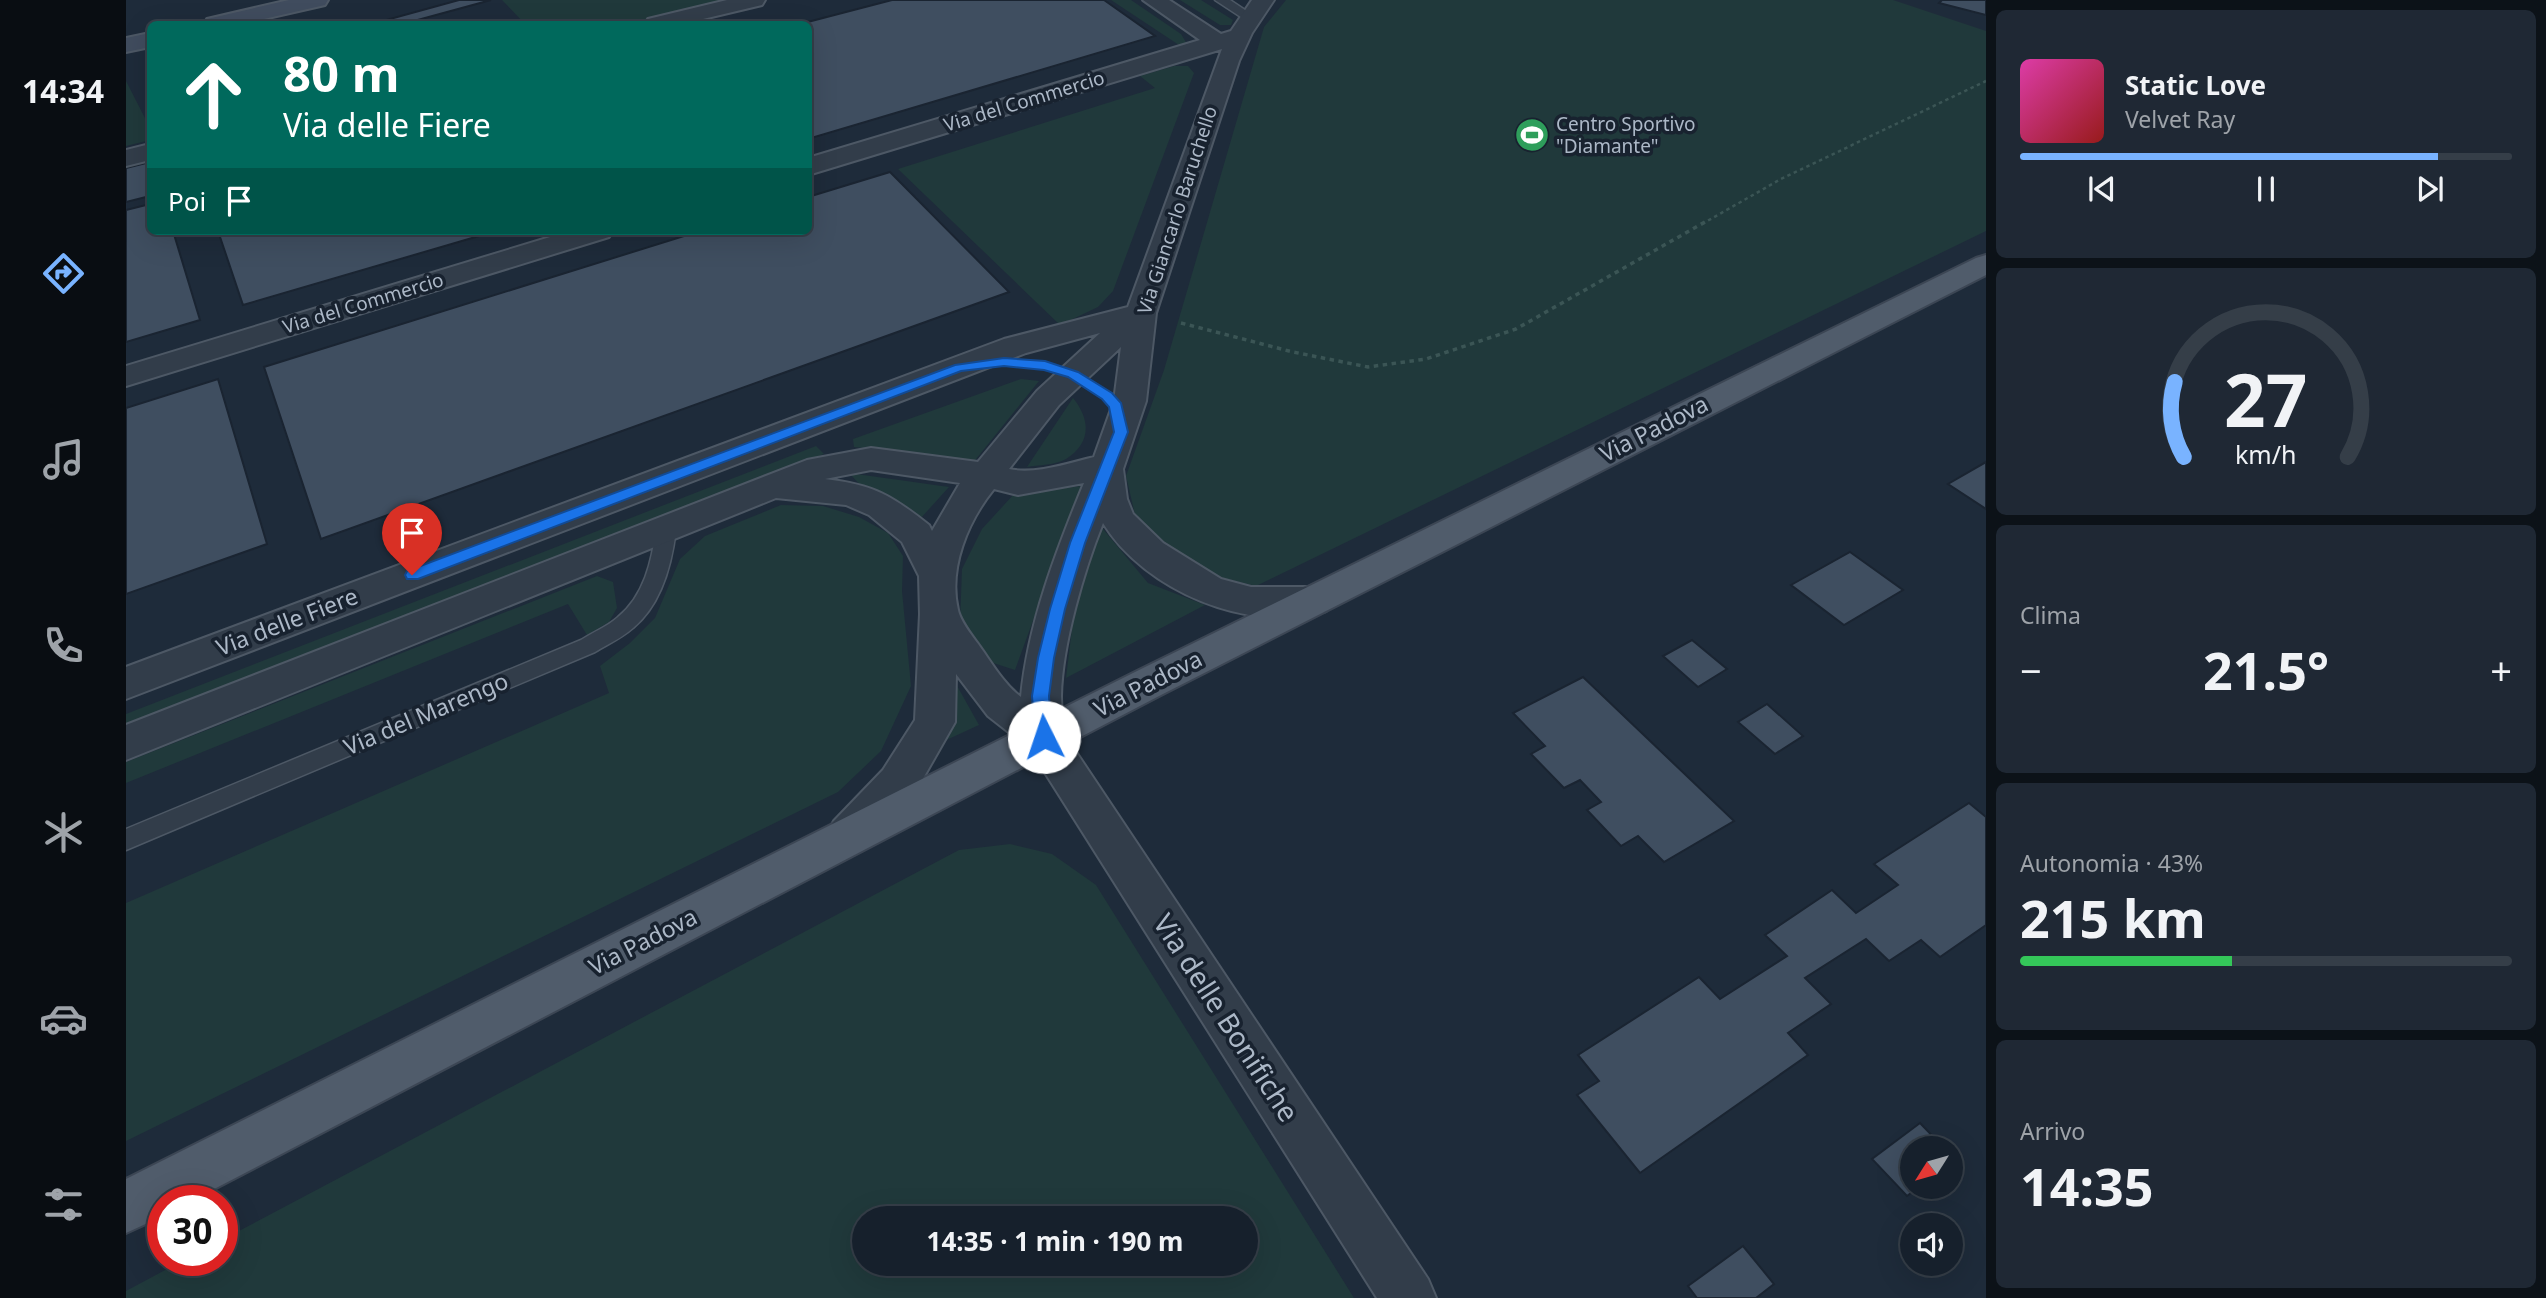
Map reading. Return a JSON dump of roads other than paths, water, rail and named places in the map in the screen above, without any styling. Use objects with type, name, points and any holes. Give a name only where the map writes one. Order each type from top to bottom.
[{"type":"main road","name":"Via Padova","points":[[126,1208],[844,838],[1986,264]]},
{"type":"street","points":[[228,21],[317,0]]},
{"type":"street","points":[[668,21],[754,0]]},
{"type":"street","points":[[1154,0],[1243,24]]},
{"type":"street","name":"Via del Commercio","points":[[812,166],[1243,24]]},
{"type":"street","name":"Via Giancarlo Baruchello","points":[[1044,737],[1041,696],[1046,658],[1077,543],[1121,432],[1130,401],[1141,313],[1227,61],[1243,24]]},
{"type":"street","points":[[126,45],[147,41]]},
{"type":"street","points":[[126,158],[147,153]]},
{"type":"street","name":"Via del Commercio","points":[[126,376],[586,235]]},
{"type":"street","points":[[844,838],[898,783],[932,729],[937,708],[938,595],[949,533],[965,501],[1048,398],[1141,313]]},
{"type":"street","name":"Via delle Fiere","points":[[126,683],[1015,346],[1141,313]]},
{"type":"street","name":"Via delle Fiere","points":[[959,368],[1024,362],[1073,374]]},
{"type":"street","points":[[1073,374],[1097,388],[1116,406],[1121,432]]},
{"type":"street","points":[[126,743],[819,468],[871,459],[985,475],[1018,483],[1061,477],[1106,466],[1111,508],[1133,537],[1173,569],[1203,586],[1240,600],[1269,603],[1313,601]]},
{"type":"street","points":[[749,496],[799,487],[851,494],[881,506],[916,534],[938,595],[977,674],[1002,705],[1044,737]]},
{"type":"street","name":"Via delle Bonifiche","points":[[1044,737],[1409,1298]]},
{"type":"lane","points":[[1222,0],[1243,24]]},
{"type":"lane","name":"Via del Marengo","points":[[126,840],[588,646],[630,619],[654,582],[664,555],[666,529]]},
{"type":"place","name":"Centro Sportivo \"Diamante\"","points":[[1532,135]]}]
